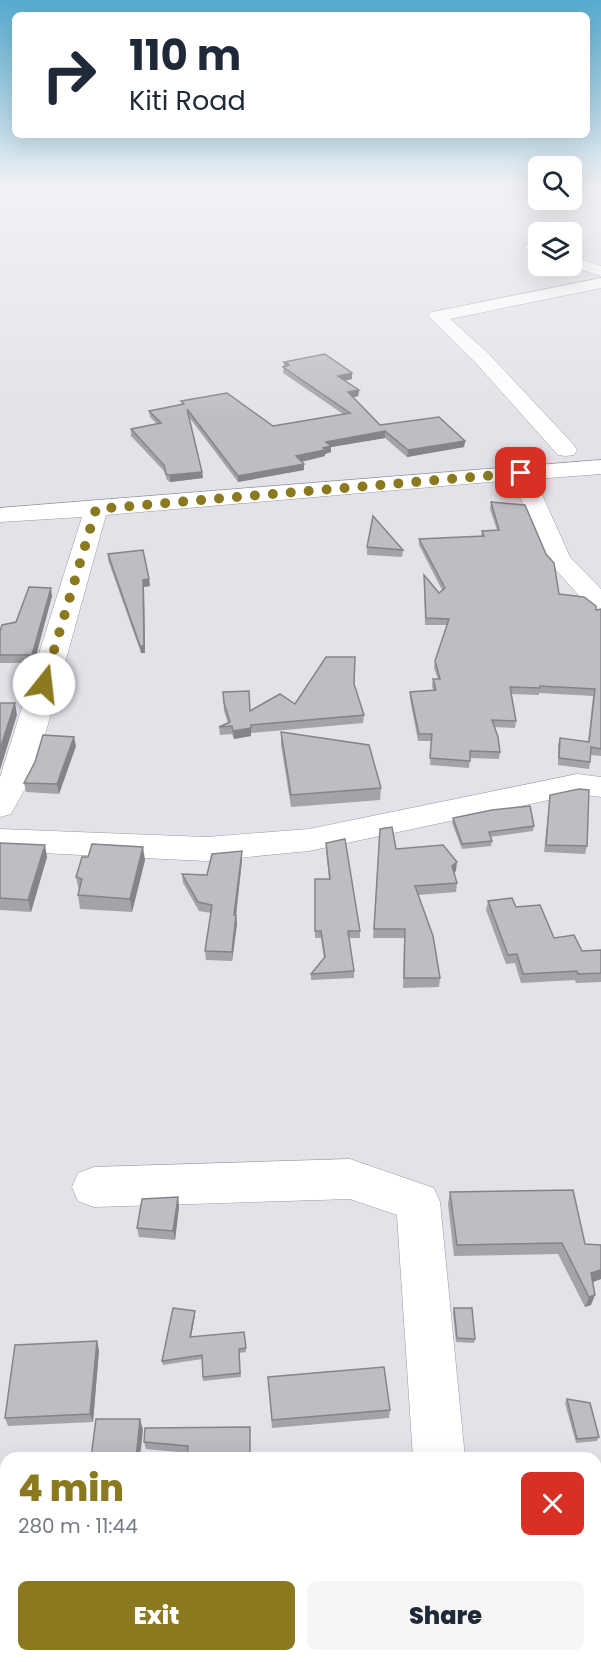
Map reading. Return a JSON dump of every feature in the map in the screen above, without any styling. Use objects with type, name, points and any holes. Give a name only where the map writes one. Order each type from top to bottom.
[{"type":"street","points":[[585,266],[601,271]]},
{"type":"street","points":[[567,450],[481,357],[437,316],[601,283]]},
{"type":"street","points":[[0,515],[601,467]]},
{"type":"street","points":[[521,473],[559,560],[601,604]]},
{"type":"street","points":[[0,806],[19,771],[96,509]]},
{"type":"street","points":[[0,840],[206,849],[309,840],[577,784],[601,787]]},
{"type":"street","points":[[94,1187],[351,1179],[418,1202],[439,1452]]},
{"type":"building","points":[[325,354],[352,373],[338,376],[359,390],[348,392],[380,425],[439,417],[465,441],[408,450],[385,431],[326,442],[331,446],[323,448],[325,450],[296,456],[304,464],[238,476],[187,409],[202,472],[170,475],[166,474],[164,465],[131,429],[161,423],[149,411],[184,404],[181,401],[227,393],[273,426],[350,413],[283,367],[289,365],[284,362]]},
{"type":"building","points":[[491,502],[525,505],[546,554],[554,563],[559,594],[584,597],[596,606],[596,610],[601,609],[601,749],[591,747],[590,762],[559,758],[560,738],[589,742],[595,689],[510,687],[516,721],[492,720],[500,752],[470,751],[470,761],[430,758],[432,734],[419,734],[410,692],[436,690],[433,679],[440,679],[435,661],[449,619],[426,618],[424,575],[439,593],[445,588],[419,539],[484,536],[482,531],[499,530]]},
{"type":"building","points":[[373,516],[403,550],[367,547]]},
{"type":"building","points":[[143,550],[149,579],[143,580],[144,646],[140,646],[108,554]]},
{"type":"building","points":[[29,587],[51,588],[32,655],[0,655],[2,625],[16,622]]},
{"type":"building","points":[[326,657],[355,657],[354,684],[364,715],[251,725],[251,728],[233,731],[232,726],[219,727],[230,722],[223,692],[249,691],[250,711],[280,694],[295,704]]},
{"type":"building","points":[[0,703],[15,703],[0,749]]},
{"type":"building","points":[[281,732],[369,745],[381,788],[291,795]]},
{"type":"building","points":[[43,735],[74,737],[57,784],[24,783],[35,762]]},
{"type":"building","points":[[579,789],[589,790],[587,846],[546,845],[550,795]]},
{"type":"building","points":[[530,806],[534,826],[489,832],[492,841],[462,844],[453,818],[492,810]]},
{"type":"building","points":[[392,827],[396,849],[443,845],[457,862],[452,866],[457,883],[415,886],[433,936],[440,978],[404,978],[405,929],[374,929],[380,829]]},
{"type":"building","points":[[345,839],[360,931],[348,931],[354,971],[311,974],[325,957],[321,931],[315,931],[315,879],[330,879],[326,843]]},
{"type":"building","points":[[0,843],[45,845],[28,900],[0,898]]},
{"type":"building","points":[[92,844],[143,847],[130,899],[78,895],[82,879],[76,877],[82,857],[88,857]]},
{"type":"building","points":[[242,851],[232,952],[205,951],[212,905],[198,902],[182,874],[207,875],[212,854]]},
{"type":"building","points":[[512,898],[516,907],[540,905],[554,938],[574,935],[582,951],[601,950],[601,973],[578,974],[577,971],[523,974],[517,954],[508,955],[488,901]]},
{"type":"building","points":[[573,1190],[585,1244],[601,1245],[601,1270],[591,1273],[595,1295],[589,1297],[562,1243],[457,1245],[450,1192]]},
{"type":"building","points":[[178,1197],[173,1231],[137,1228],[142,1199]]},
{"type":"building","points":[[173,1308],[195,1311],[190,1337],[244,1332],[246,1348],[239,1349],[240,1373],[203,1377],[202,1355],[162,1361]]},
{"type":"building","points":[[454,1308],[472,1308],[475,1339],[457,1338]]},
{"type":"building","points":[[97,1341],[90,1414],[5,1418],[15,1345]]},
{"type":"building","points":[[384,1367],[390,1410],[272,1420],[268,1377]]},
{"type":"building","points":[[567,1399],[590,1403],[599,1437],[577,1439]]},
{"type":"building","points":[[96,1419],[140,1419],[137,1452],[92,1452]]},
{"type":"building","points":[[250,1427],[250,1452],[188,1452],[188,1446],[144,1442],[145,1428]]},
{"type":"route","points":[[44,684],[96,509],[426,479],[521,473]]}]
